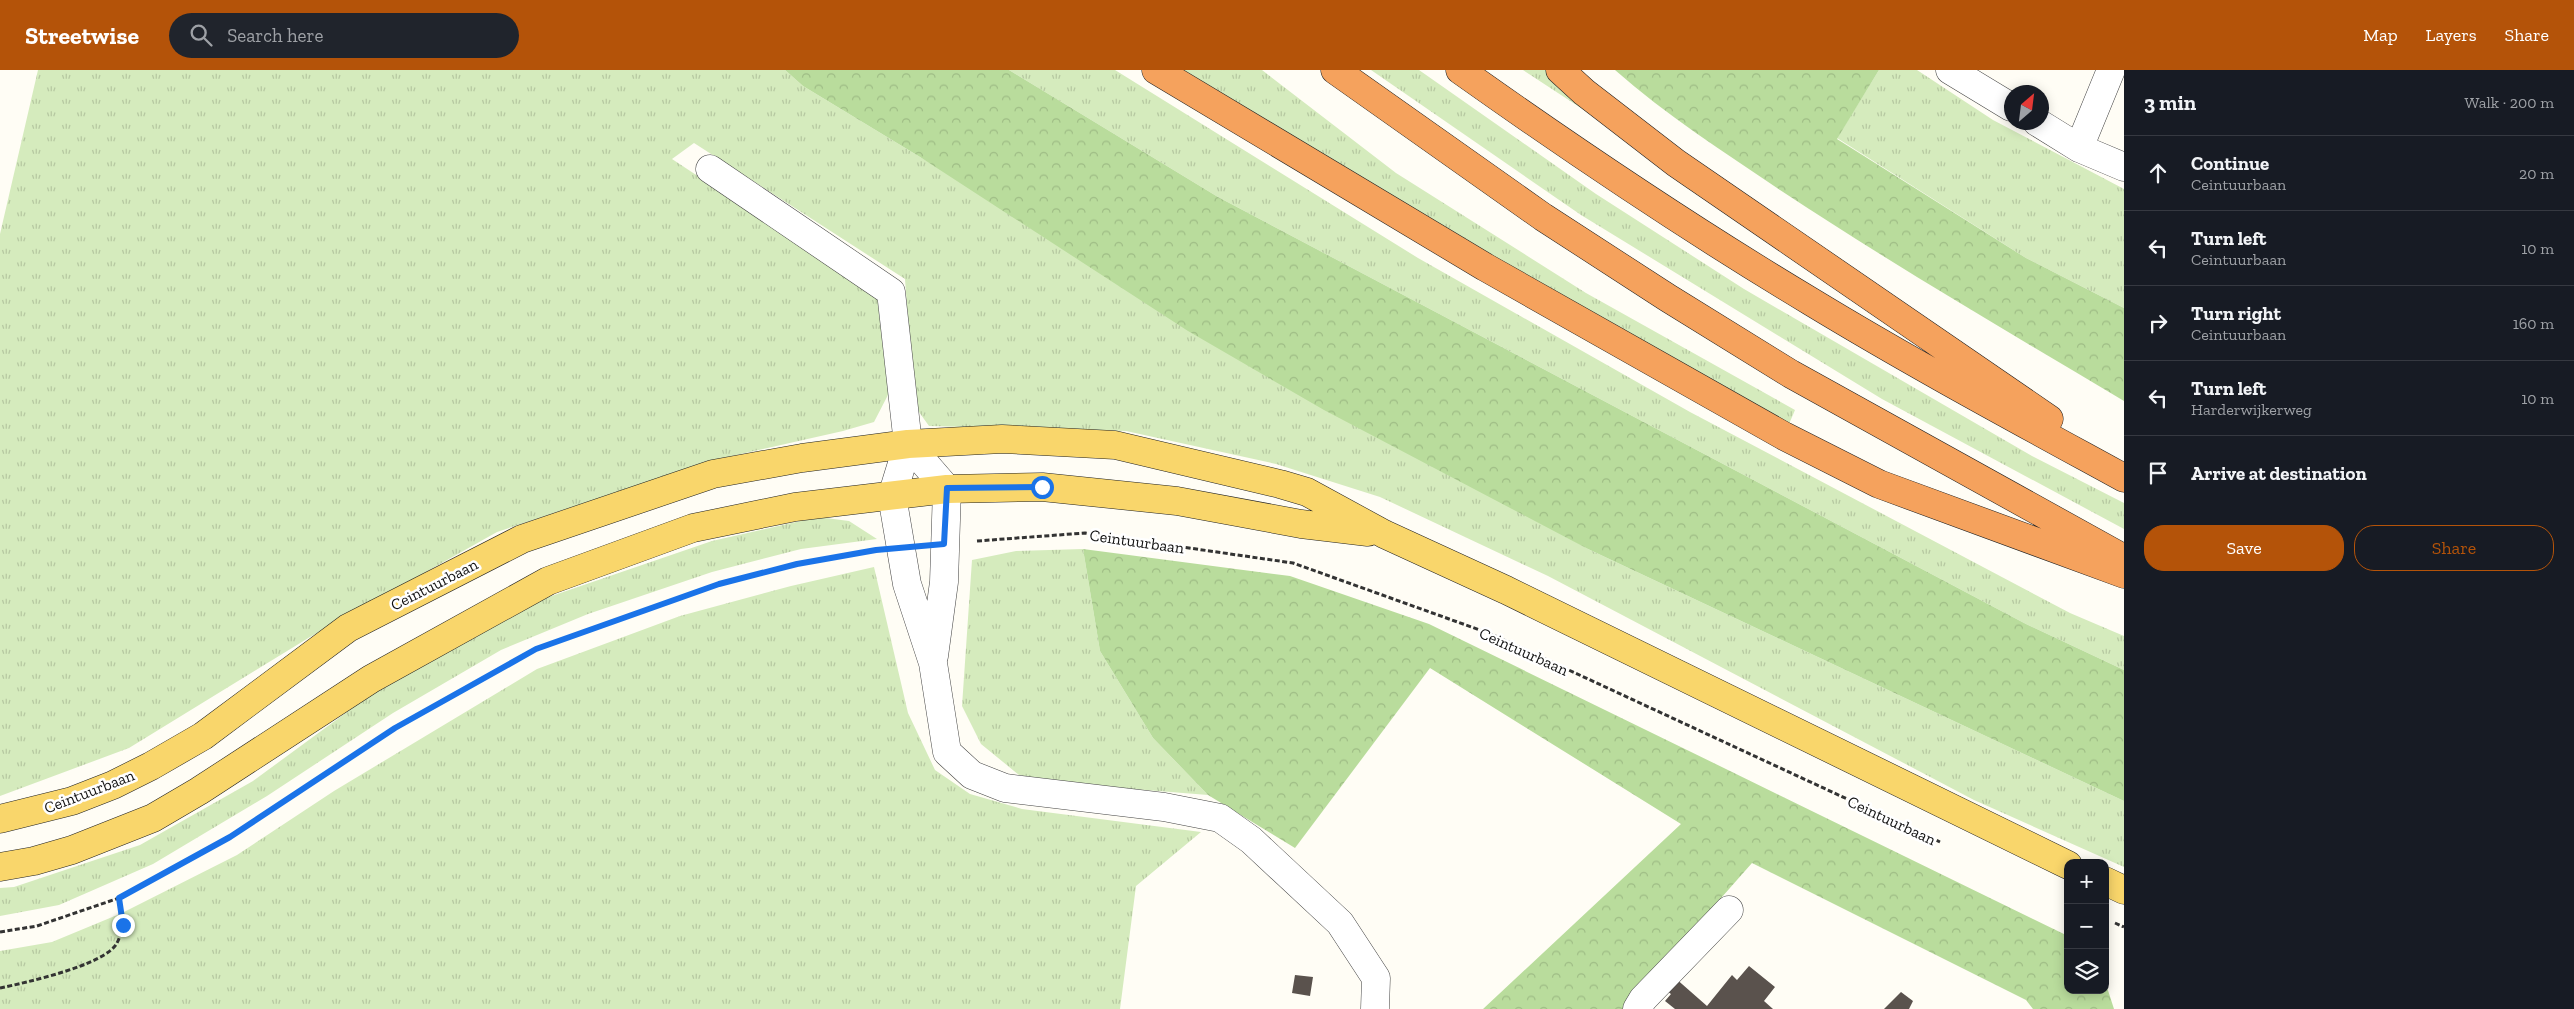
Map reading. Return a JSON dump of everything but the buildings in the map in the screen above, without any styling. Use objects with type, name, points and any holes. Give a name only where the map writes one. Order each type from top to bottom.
[{"type":"highway","points":[[1156,70],[1485,267],[1784,436],[1879,484],[2124,574]]},
{"type":"highway","points":[[1335,70],[1543,217],[1677,303],[1799,378],[2124,558]]},
{"type":"highway","points":[[1460,70],[1585,158],[1810,302],[2124,478]]},
{"type":"highway","points":[[1560,70],[1584,92],[1676,163],[2124,472]]},
{"type":"main road","name":"Ceintuurbaan","points":[[0,819],[72,801],[113,785],[151,766],[203,736],[348,628],[522,539],[713,474],[802,458],[908,444],[1002,439],[1115,445],[1307,492],[1384,534],[1506,590],[2064,863]]},
{"type":"main road","name":"Ceintuurbaan","points":[[0,867],[34,862],[72,850],[153,818],[199,791],[371,679],[548,581],[694,528],[795,507],[947,488],[1042,487],[1176,501],[1301,524],[1384,534]]},
{"type":"main road","points":[[2109,884],[2124,890]]},
{"type":"street","points":[[1950,70],[2004,102]]},
{"type":"street","points":[[2079,148],[2111,70]]},
{"type":"street","points":[[2049,129],[2079,148],[2124,167]]},
{"type":"street","points":[[710,169],[891,292],[908,444],[892,496],[907,584],[933,663],[947,752],[972,776],[1005,788],[1164,807],[1220,818],[1251,840],[1340,923],[1376,978],[1375,1009]]},
{"type":"street","points":[[908,444],[947,488],[944,582],[933,663]]},
{"type":"street","points":[[1637,1009],[1643,999],[1729,910]]},
{"type":"path","name":"Ceintuurbaan","points":[[944,544],[1085,533],[1293,563],[1490,634],[1942,843]]},
{"type":"path","points":[[0,932],[37,926],[119,898],[230,837],[395,728],[536,649],[719,584],[797,564],[900,547]]},
{"type":"path","points":[[0,988],[32,981],[78,967],[104,954],[117,944],[123,925],[119,898]]},
{"type":"green space","points":[[38,70],[785,70],[803,86],[920,157],[1588,549],[2124,801],[2124,867],[1974,800],[1548,576],[1380,497],[1276,464],[1126,431],[929,426],[914,405],[905,279],[694,143],[672,159],[881,297],[889,393],[874,422],[843,431],[710,461],[497,532],[310,637],[129,748],[0,796],[0,234]]},
{"type":"green space","points":[[785,70],[1009,70],[1218,197],[2026,624],[2124,670],[2124,801],[1588,549],[1324,410],[1188,331],[920,157],[803,86]]},
{"type":"green space","points":[[1009,70],[1115,70],[1418,258],[1690,412],[2070,613],[2124,636],[2124,670],[2026,624],[1218,197]]},
{"type":"green space","points":[[1180,70],[1262,70],[1396,173],[1586,293],[1795,410],[1789,424],[1531,281]]},
{"type":"green space","points":[[1371,70],[1419,70],[1596,194],[1744,289],[2032,456],[2124,503],[2124,529],[1882,399],[1581,215]]},
{"type":"green space","points":[[1523,70],[1546,70],[1613,129]]},
{"type":"green space","points":[[1615,70],[1879,70],[1837,139],[2026,258],[2124,308],[2124,401],[1950,297],[1780,190],[1696,133],[1634,87]]},
{"type":"green space","points":[[1879,70],[1917,70],[2004,126],[2004,130],[2012,130],[2124,189],[2124,308],[2026,258],[1837,138]]},
{"type":"green space","points":[[818,517],[849,521],[877,539],[801,549],[712,572],[588,614],[501,650],[393,713],[267,796],[153,864],[59,905],[0,916],[0,888],[14,887],[140,845],[253,781],[377,690],[537,601],[712,541]]},
{"type":"green space","points":[[1083,549],[1100,651],[1153,738],[1208,795],[1071,784],[1019,775],[981,744],[962,706],[972,560],[1016,551]]},
{"type":"green space","points":[[1083,549],[1290,576],[1429,624],[2064,934],[2064,994],[2109,993],[2114,1009],[2033,1009],[2026,1000],[1752,863],[1623,1009],[1483,1009],[1681,824],[1430,668],[1295,848],[1208,795],[1153,738],[1100,651]]},
{"type":"green space","points":[[874,567],[908,713],[935,770],[970,794],[1022,809],[1201,832],[1136,886],[1120,1009],[0,1009],[0,951],[52,942],[122,913],[237,855],[334,791],[537,669],[680,616],[791,586]]},
{"type":"route","points":[[123,925],[119,898],[230,837],[395,728],[536,649],[719,584],[797,564],[876,550],[944,544],[947,488],[1042,487]]}]
